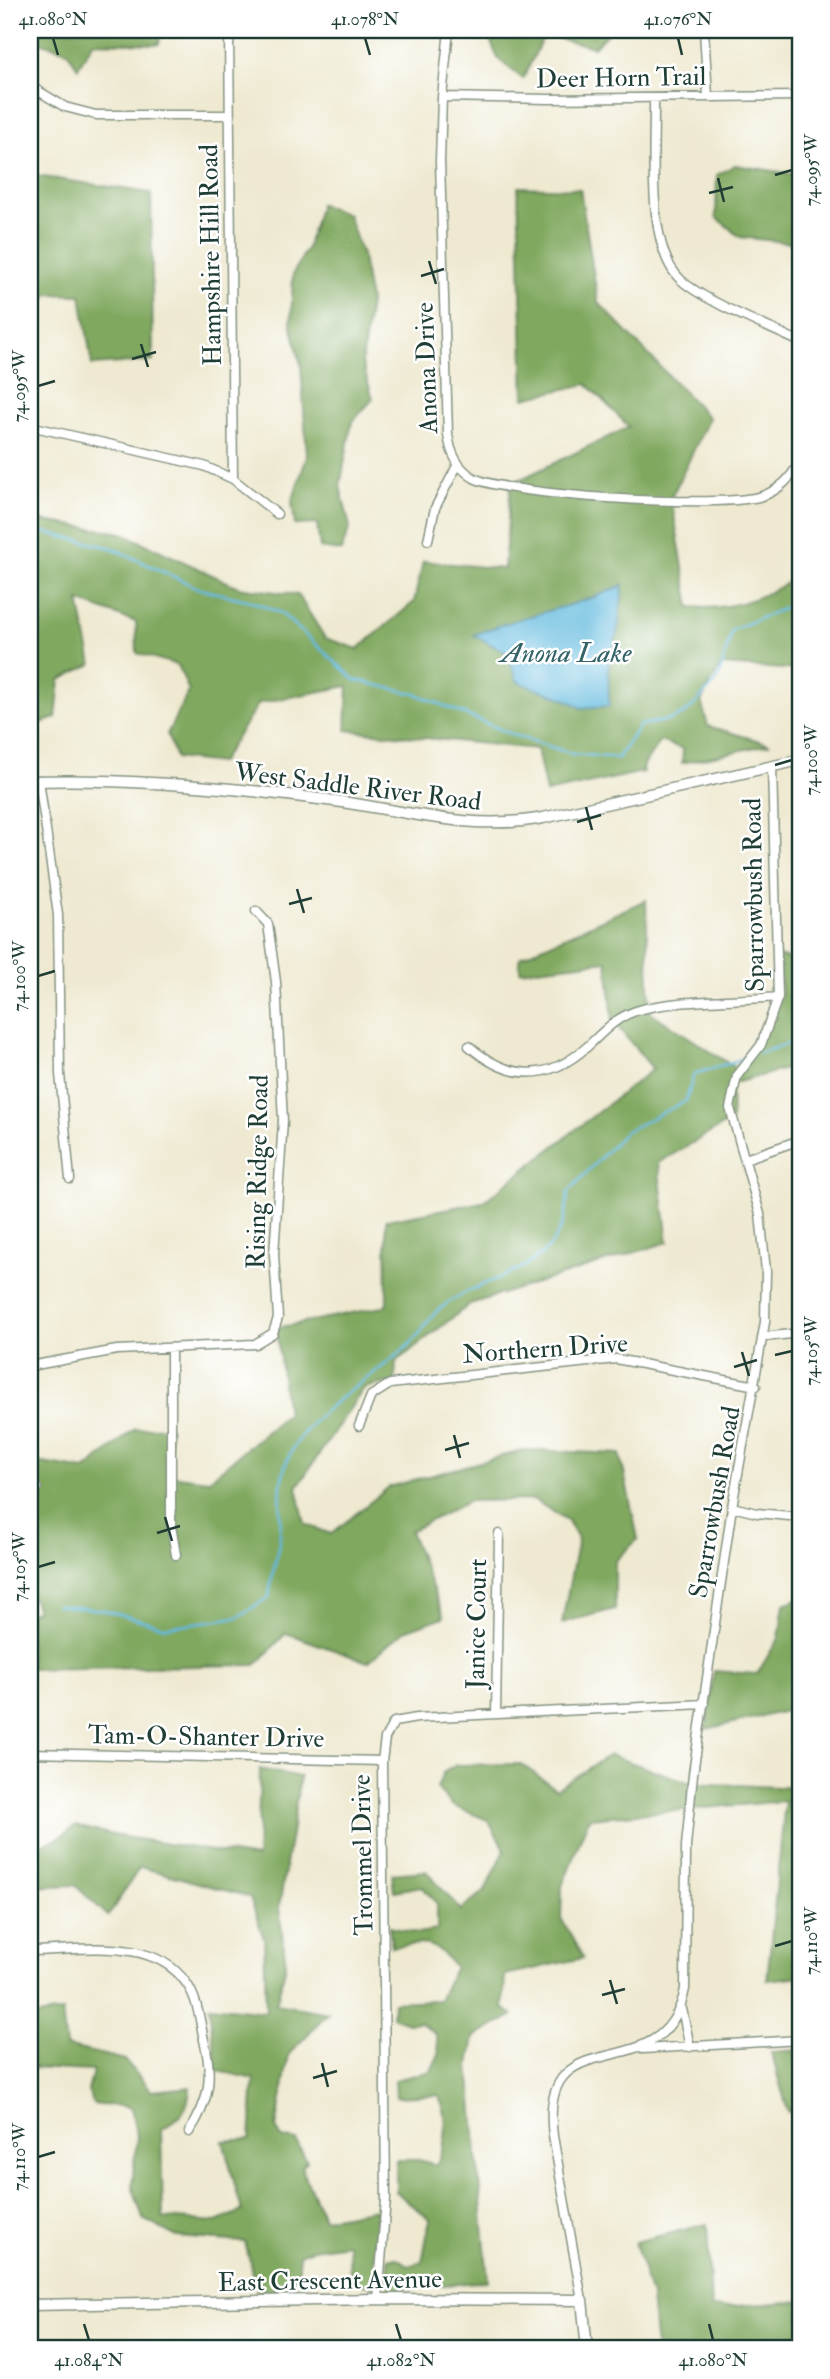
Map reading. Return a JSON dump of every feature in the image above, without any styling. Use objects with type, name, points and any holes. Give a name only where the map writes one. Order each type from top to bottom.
[{"type":"street","name":"Hampshire Hill Road","points":[[229,30],[233,480]]},
{"type":"street","name":"Anona Drive","points":[[449,30],[442,97],[440,161],[448,433],[449,445],[458,464],[485,482],[585,495],[696,502],[761,496],[781,486],[800,461]]},
{"type":"street","points":[[704,30],[708,97]]},
{"type":"street","points":[[30,86],[65,107],[96,115],[230,115]]},
{"type":"street","name":"Deer Horn Trail","points":[[442,97],[800,96]]},
{"type":"street","points":[[654,98],[657,233],[665,260],[691,288],[800,342]]},
{"type":"street","points":[[30,426],[78,439],[172,456],[204,466],[233,480],[277,514]]},
{"type":"street","points":[[428,540],[435,508],[458,464]]},
{"type":"street","name":"West Saddle River Road","points":[[34,781],[125,782],[313,798],[432,820],[505,824],[543,818],[800,760]]},
{"type":"street","name":"Sparrowbush Road","points":[[690,2047],[681,2008],[687,1968],[686,1846],[732,1507],[764,1337],[764,1243],[730,1108],[733,1087],[769,1029],[778,997],[772,766]]},
{"type":"street","points":[[34,781],[58,915],[60,1074],[70,1179]]},
{"type":"street","name":"Rising Ridge Road","points":[[171,1348],[255,1344],[273,1333],[278,1318],[274,1254],[283,1121],[276,982],[268,924],[256,911]]},
{"type":"street","points":[[469,1046],[503,1070],[544,1072],[581,1052],[612,1023],[639,1010],[778,997]]},
{"type":"street","points":[[745,1159],[800,1140]]},
{"type":"street","points":[[764,1337],[800,1333]]},
{"type":"street","points":[[30,1366],[117,1349],[171,1348],[171,1527],[176,1555]]},
{"type":"street","name":"Northern Drive","points":[[359,1426],[371,1396],[390,1384],[574,1362],[616,1359],[756,1386]]},
{"type":"street","points":[[732,1507],[757,1513],[800,1517]]},
{"type":"street","name":"Janice Court","points":[[496,1714],[499,1534]]},
{"type":"street","name":"Trommel Drive","points":[[378,2299],[386,2199],[382,1761],[385,1738],[394,1722],[704,1704]]},
{"type":"street","name":"Tam-O-Shanter Drive","points":[[30,1753],[382,1761]]},
{"type":"street","points":[[30,1951],[132,1951],[158,1959],[178,1973],[193,1996],[210,2063],[205,2104],[188,2132]]},
{"type":"street","name":"Sparrowbush Road","points":[[582,2300],[553,2136],[551,2103],[560,2081],[576,2066],[597,2057],[636,2050],[664,2035],[681,2008]]},
{"type":"street","points":[[636,2050],[800,2040]]},
{"type":"street","name":"East Crescent Avenue","points":[[30,2305],[378,2299],[582,2300]]},
{"type":"street","points":[[582,2300],[587,2349]]},
{"type":"green space","points":[[30,30],[161,30],[159,44],[93,42],[78,68],[67,51],[30,39]]},
{"type":"green space","points":[[486,30],[611,30],[594,47],[544,35],[523,79],[498,59]]},
{"type":"green space","points":[[735,165],[800,175],[800,244],[740,237],[716,217],[717,175]]},
{"type":"green space","points":[[30,175],[151,193],[153,361],[92,365],[81,295],[47,294],[37,327],[30,328]]},
{"type":"green space","points":[[518,187],[580,189],[598,302],[709,418],[671,498],[690,607],[720,607],[748,601],[800,574],[800,670],[721,665],[701,701],[708,726],[770,744],[682,763],[683,749],[660,741],[642,768],[643,772],[546,793],[537,749],[346,730],[348,686],[259,703],[220,763],[176,758],[167,734],[189,691],[178,665],[137,653],[136,622],[79,601],[92,664],[60,680],[56,718],[38,724],[30,707],[30,519],[122,533],[238,587],[298,595],[325,638],[358,649],[414,602],[423,561],[504,569],[511,484],[629,427],[587,384],[524,398]]},
{"type":"green space","points":[[320,204],[348,215],[362,255],[370,302],[362,363],[373,399],[352,422],[340,486],[350,527],[341,551],[320,548],[317,524],[295,525],[292,502],[307,456],[301,365],[291,324],[293,274],[307,248]]},
{"type":"green space","points":[[646,900],[650,1012],[736,1068],[781,995],[778,956],[800,962],[800,1065],[731,1084],[732,1120],[658,1163],[668,1242],[470,1304],[396,1362],[395,1381],[364,1388],[297,1487],[305,1524],[331,1534],[389,1487],[524,1450],[620,1454],[638,1539],[615,1561],[615,1609],[562,1623],[578,1539],[568,1521],[534,1500],[469,1501],[410,1531],[444,1617],[404,1631],[368,1662],[286,1633],[256,1665],[30,1669],[30,1613],[37,1610],[30,1593],[30,1461],[85,1470],[135,1429],[170,1427],[169,1475],[209,1480],[287,1414],[276,1328],[387,1306],[386,1220],[483,1202],[653,1069],[613,1021],[607,961],[520,971],[520,957]]},
{"type":"green space","points":[[800,1598],[800,1630],[796,1632],[795,1709],[706,1729],[714,1671],[757,1674],[779,1638],[784,1604]]},
{"type":"green space","points":[[609,1755],[691,1783],[800,1788],[800,1976],[767,1980],[785,1801],[589,1818],[562,1886],[561,1918],[583,1958],[505,1975],[503,2008],[514,2015],[474,2037],[469,2065],[488,2281],[389,2290],[388,2258],[397,2258],[409,2266],[422,2262],[430,2219],[396,2192],[396,2160],[419,2160],[436,2165],[443,2149],[446,2130],[442,2103],[438,2095],[396,2097],[395,2080],[431,2071],[439,2054],[436,2034],[420,2022],[408,2023],[392,2017],[393,2002],[439,2000],[455,1967],[434,1947],[428,1945],[392,1947],[389,1927],[418,1933],[437,1930],[437,1904],[422,1886],[394,1891],[392,1874],[426,1871],[461,1910],[485,1891],[505,1850],[488,1820],[453,1806],[437,1788],[443,1773],[456,1765],[521,1764],[556,1789]]},
{"type":"green space","points":[[260,1769],[300,1777],[279,1908],[286,1965],[276,2004],[328,2013],[289,2054],[276,2128],[282,2138],[296,2141],[307,2161],[301,2167],[324,2219],[376,2209],[374,2286],[359,2283],[350,2271],[348,2244],[312,2249],[299,2254],[299,2274],[281,2291],[257,2291],[245,2242],[177,2237],[143,2219],[132,2185],[137,2135],[131,2108],[93,2104],[88,2091],[93,2071],[30,2068],[30,2017],[62,2012],[66,2046],[125,2060],[151,2091],[190,2087],[188,2102],[182,2113],[161,2130],[163,2218],[217,2222],[242,2211],[223,2141],[250,2139],[254,2079],[217,2071],[209,2006],[266,2012],[264,1939],[250,1897],[140,1867],[108,1916],[75,1885],[30,1887],[30,1848],[55,1840],[76,1826],[118,1836],[257,1858]]},
{"type":"green space","points":[[800,2050],[800,2108],[788,2112],[771,2052]]},
{"type":"green space","points":[[707,2224],[711,2308],[800,2301],[800,2349],[656,2349],[651,2297],[635,2242]]},
{"type":"water","name":"Anona Lake","points":[[623,585],[618,629],[608,668],[609,706],[581,708],[566,699],[517,681],[507,653],[474,635],[586,600]]},
{"type":"waterway","points":[[30,529],[112,548],[200,589],[251,601],[281,613],[355,680],[416,694],[516,736],[573,754],[618,758],[640,725],[670,720],[687,712],[718,680],[732,630],[785,608],[800,594]]},
{"type":"waterway","points":[[759,1053],[800,1040]]},
{"type":"waterway","points":[[57,1605],[104,1610],[166,1627],[238,1617],[269,1597],[280,1534],[282,1478],[289,1456],[313,1423],[328,1408],[398,1354],[436,1312],[456,1298],[538,1257],[553,1242],[563,1221],[568,1192],[626,1131],[686,1101],[694,1074],[749,1057]]}]
